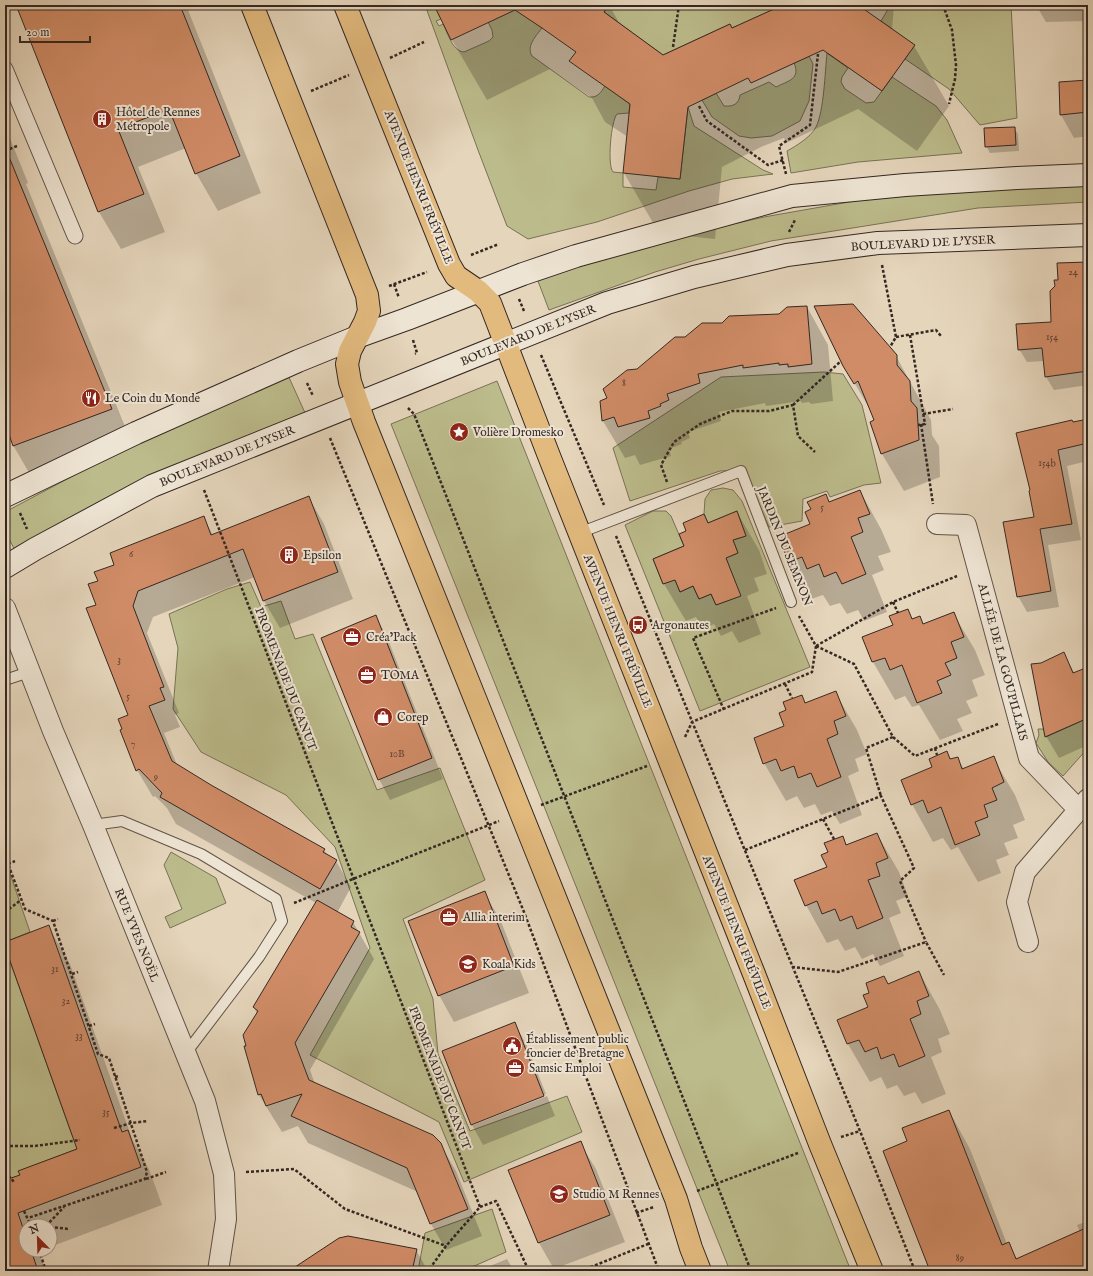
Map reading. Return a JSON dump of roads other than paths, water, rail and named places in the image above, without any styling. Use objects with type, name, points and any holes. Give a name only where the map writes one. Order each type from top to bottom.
[{"type":"main road","points":[[252,5],[366,296],[369,311],[366,322],[350,351],[347,364],[350,382],[357,404],[676,1199],[691,1248],[700,1271]]},
{"type":"main road","name":"AVENUE HENRI FRÉVILLE","points":[[345,5],[449,264],[456,276],[478,290],[490,303],[820,1144],[872,1271]]},
{"type":"main road","points":[[8,494],[136,433],[298,361],[478,290],[576,256],[792,196],[905,185],[1017,178],[1088,176]]},
{"type":"main road","name":"BOULEVARD DE L'YSER","points":[[5,567],[35,549],[152,486],[607,303],[680,281],[787,255],[878,242],[1088,235]]},
{"type":"street","points":[[5,69],[75,236]]},
{"type":"street","name":"ALLÉE DE LA GOUPILLAIS","points":[[938,524],[966,525],[1029,758],[1083,804],[1025,872],[1017,902],[1028,942]]},
{"type":"street","name":"RUE YVES NOËL","points":[[5,608],[29,672],[205,1101],[224,1174],[226,1218],[218,1271]]},
{"type":"lane","name":"JARDIN DU SEMNON","points":[[579,532],[741,471],[792,602]]},
{"type":"lane","points":[[5,680],[29,672]]},
{"type":"lane","points":[[93,825],[122,821],[202,854],[276,899],[282,921],[259,957],[186,1053]]},
{"type":"place","name":"Hôtel de Rennes Métropole","points":[[102,119]]},
{"type":"place","name":"Le Coin du Monde","points":[[91,398]]},
{"type":"place","name":"Volière Dromesko","points":[[459,432]]},
{"type":"place","name":"Epsilon","points":[[289,555]]},
{"type":"place","name":"Argonautes","points":[[638,625]]},
{"type":"place","name":"Créa’Pack","points":[[352,637]]},
{"type":"place","name":"TOMA","points":[[367,675]]},
{"type":"place","name":"Corep","points":[[383,717]]},
{"type":"place","name":"Allia interim","points":[[449,917]]},
{"type":"place","name":"Koala Kids","points":[[468,964]]},
{"type":"place","name":"Établissement public foncier de Bretagne","points":[[512,1046]]},
{"type":"place","name":"Samsic Emploi","points":[[515,1068]]},
{"type":"place","name":"Studio M Rennes","points":[[559,1194]]}]
